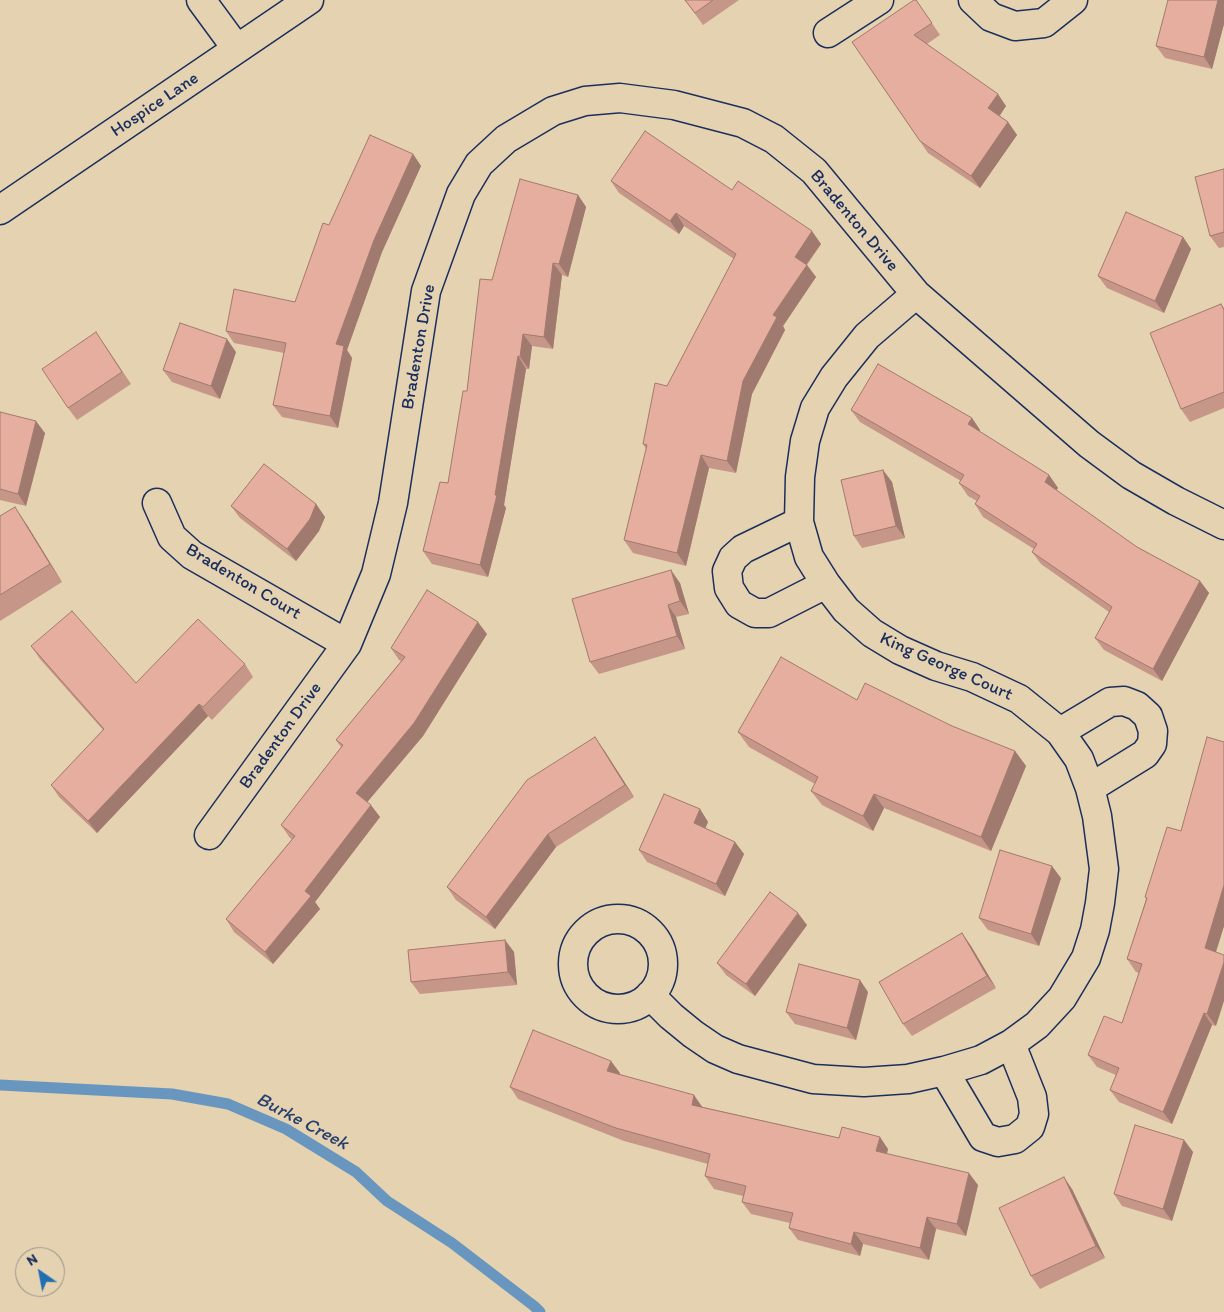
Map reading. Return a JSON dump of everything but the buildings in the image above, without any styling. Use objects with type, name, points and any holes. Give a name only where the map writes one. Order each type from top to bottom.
[{"type":"street","points":[[202,0],[237,49]]},
{"type":"street","name":"Hospice Lane","points":[[0,210],[309,0]]},
{"type":"street","points":[[828,33],[879,0]]},
{"type":"street","points":[[973,0],[991,17],[1016,26],[1044,23],[1073,0]]},
{"type":"street","name":"Bradenton Drive","points":[[208,835],[346,644],[376,574],[393,503],[426,291],[461,194],[479,164],[506,139],[552,111],[585,101],[620,98],[674,105],[743,123],[774,139],[814,171],[916,294],[1096,449],[1131,475],[1224,525]]},
{"type":"street","name":"King George Court","points":[[650,995],[671,1016],[715,1048],[738,1059],[813,1079],[864,1082],[908,1079],[981,1060],[1011,1044],[1037,1024],[1062,998],[1086,958],[1095,930],[1104,869],[1097,816],[1090,788],[1078,759],[1060,732],[1019,699],[972,677],[936,666],[900,650],[872,633],[846,610],[826,584],[809,557],[799,522],[800,477],[806,441],[816,408],[834,377],[867,336],[916,294]]},
{"type":"street","name":"Bradenton Court","points":[[156,503],[172,537],[192,555],[346,644]]},
{"type":"street","points":[[799,522],[743,549],[733,558],[727,571],[729,588],[739,604],[755,612],[769,613],[826,584]]},
{"type":"street","points":[[1060,732],[1110,702],[1124,701],[1137,706],[1148,716],[1153,731],[1152,744],[1145,754],[1090,788]]},
{"type":"street","points":[[944,1071],[983,1137],[998,1142],[1015,1139],[1030,1127],[1034,1114],[1032,1097],[1011,1044]]},
{"type":"waterway","name":"Burke Creek","points":[[0,1085],[172,1094],[228,1104],[286,1129],[356,1172],[387,1201],[452,1243],[540,1312]]}]
